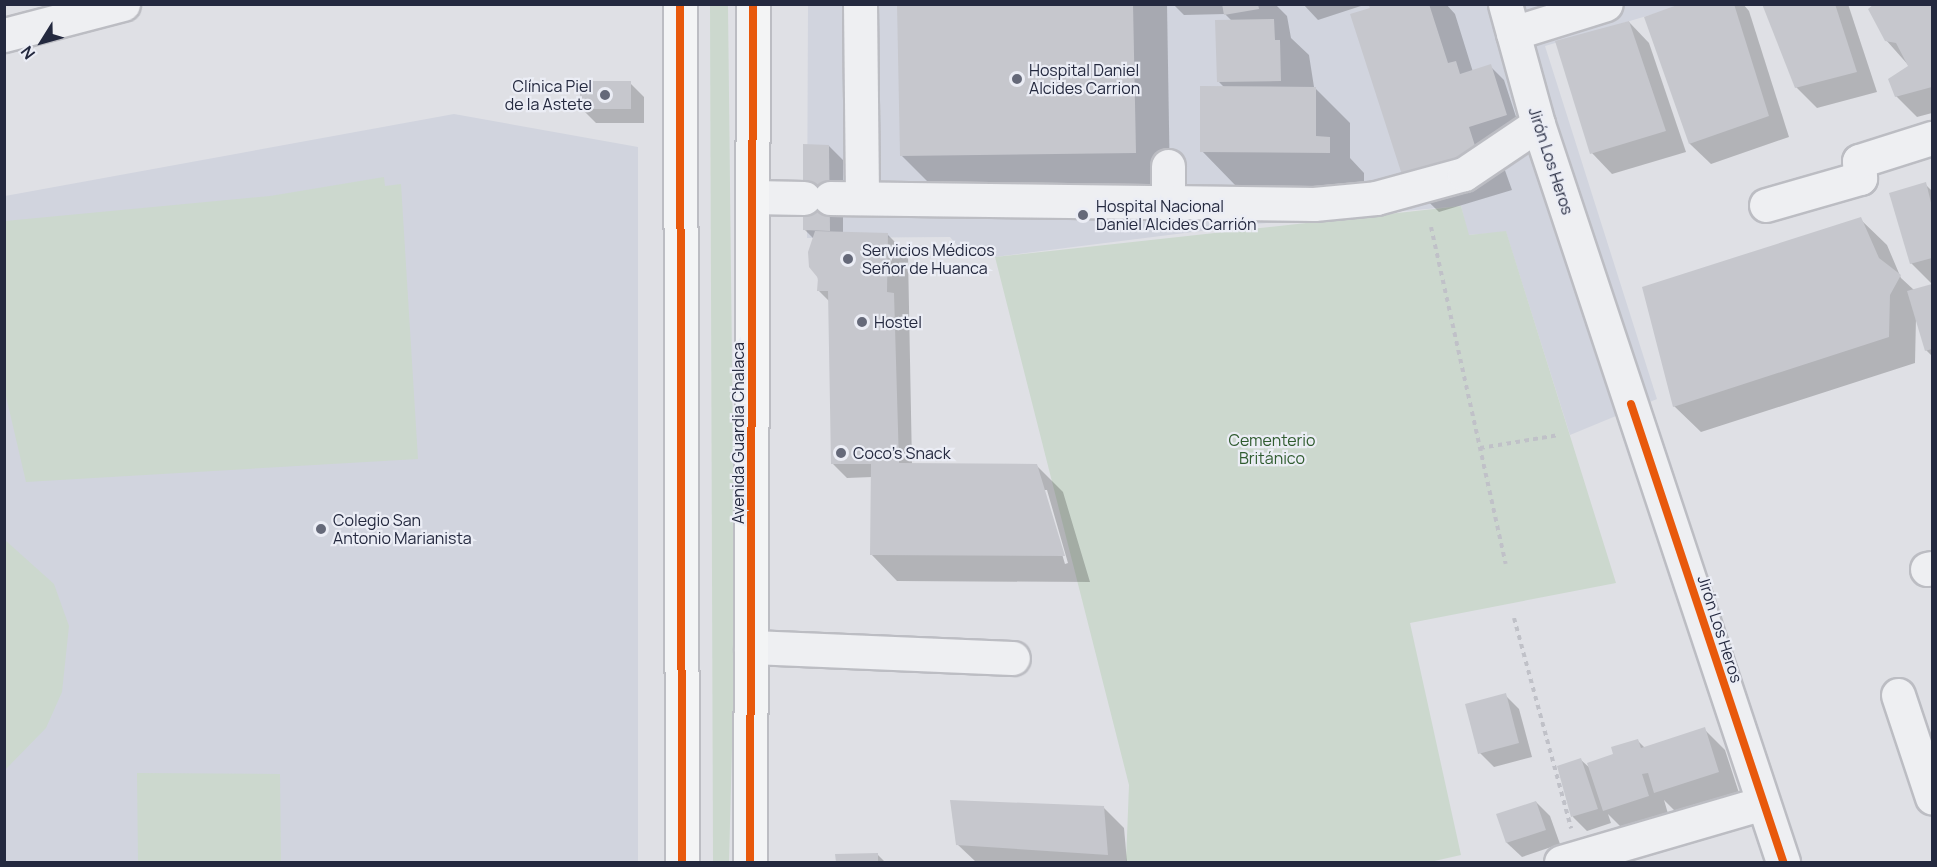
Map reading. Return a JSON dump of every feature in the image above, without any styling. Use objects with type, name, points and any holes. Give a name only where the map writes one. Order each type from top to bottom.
[{"type":"main road","points":[[680,4],[682,862]]},
{"type":"main road","name":"Avenida Guardia Chalaca","points":[[750,862],[753,4]]},
{"type":"street","points":[[4,35],[123,4]]},
{"type":"street","points":[[860,4],[862,198]]},
{"type":"street","points":[[1509,19],[1606,4]]},
{"type":"street","name":"Jirón Los Heros","points":[[1509,19],[1538,124],[1783,862]]},
{"type":"street","points":[[753,197],[1314,204],[1373,189],[1464,174],[1538,124]]},
{"type":"street","points":[[1767,206],[1860,178],[1859,162],[1932,138]]},
{"type":"street","points":[[1168,166],[1168,202]]},
{"type":"street","points":[[751,647],[1013,658]]},
{"type":"street","points":[[1898,695],[1932,797]]},
{"type":"street","points":[[1570,860],[1763,803]]},
{"type":"path","points":[[1431,227],[1506,564]]},
{"type":"path","points":[[1480,448],[1559,435]]},
{"type":"path","points":[[1514,618],[1570,860]]},
{"type":"shaded area","name":"Hospital Nacional Daniel Alcides Carrión","points":[[808,5],[1684,5],[1545,46],[1657,399],[1570,435],[1506,232],[1468,235],[1461,206],[1256,224],[995,257],[967,257],[950,237],[807,238]]},
{"type":"shaded area","name":"Colegio San Antonio Marianista","points":[[454,114],[638,147],[638,862],[5,862],[5,196]]},
{"type":"green space","points":[[710,5],[728,5],[735,632],[729,862],[713,862]]},
{"type":"green space","points":[[384,177],[385,186],[401,184],[418,459],[26,482],[5,392],[5,221],[270,196]]},
{"type":"green space","name":"Cementerio Británico","points":[[1461,206],[1469,235],[1506,231],[1616,583],[1410,623],[1461,855],[1430,862],[1126,862],[1129,785],[995,257]]},
{"type":"green space","points":[[5,540],[54,584],[69,626],[62,692],[46,728],[5,770]]},
{"type":"green space","points":[[137,773],[280,774],[281,862],[138,862]]},
{"type":"building","name":"Hospital Daniel Alcides Carrion","points":[[897,4],[1133,4],[1136,153],[900,156]]},
{"type":"building","points":[[1222,4],[1258,4],[1259,9],[1224,15]]},
{"type":"building","points":[[1368,4],[1429,4],[1448,63],[1456,61],[1460,74],[1491,64],[1507,115],[1469,127],[1478,155],[1403,178],[1350,14],[1370,8]]},
{"type":"building","points":[[1680,4],[1734,4],[1769,116],[1689,144],[1644,17]]},
{"type":"building","points":[[1762,4],[1835,4],[1857,72],[1795,88]]},
{"type":"building","points":[[1874,4],[1932,4],[1932,87],[1895,97],[1888,79],[1908,66],[1896,43],[1885,41],[1868,9]]},
{"type":"building","points":[[1274,19],[1275,40],[1280,40],[1281,81],[1217,82],[1215,20]]},
{"type":"building","points":[[1629,21],[1666,131],[1590,154],[1555,41]]},
{"type":"building","name":"Clínica Piel de la Astete","points":[[580,81],[631,81],[631,109],[580,109]]},
{"type":"building","points":[[1200,86],[1316,87],[1316,136],[1330,137],[1330,153],[1200,152]]},
{"type":"building","points":[[803,144],[829,145],[830,231],[803,230]]},
{"type":"building","points":[[1926,182],[1932,207],[1932,258],[1910,264],[1889,193]]},
{"type":"building","points":[[1861,217],[1879,258],[1901,275],[1890,295],[1889,337],[1673,407],[1642,287]]},
{"type":"building","points":[[815,231],[888,233],[887,292],[894,293],[899,463],[1037,464],[1065,556],[870,555],[871,464],[831,464],[828,291],[817,291],[818,278],[809,267],[808,252]]},
{"type":"building","points":[[1932,284],[1932,349],[1925,351],[1907,291]]},
{"type":"building","points":[[1506,693],[1519,743],[1478,754],[1465,704]]},
{"type":"building","points":[[1705,727],[1719,772],[1654,793],[1648,773],[1642,774],[1649,796],[1603,811],[1587,763],[1613,754],[1611,747],[1638,739],[1641,748]]},
{"type":"building","points":[[1581,758],[1598,809],[1571,817],[1557,766]]},
{"type":"building","points":[[950,800],[1104,806],[1108,855],[956,845]]},
{"type":"building","points":[[1536,801],[1546,830],[1506,843],[1496,814]]},
{"type":"building","points":[[878,853],[878,862],[836,862],[835,854]]},
{"type":"cycle path","points":[[680,4],[682,862]]},
{"type":"cycle path","points":[[750,862],[753,4]]},
{"type":"cycle path","points":[[1631,404],[1783,862]]},
{"type":"place","name":"Hospital Daniel Alcides Carrion","points":[[1017,79]]},
{"type":"place","name":"Clínica Piel de la Astete","points":[[605,95]]},
{"type":"place","name":"Hospital Nacional Daniel Alcides Carrión","points":[[1083,215]]},
{"type":"place","name":"Servicios Médicos Señor de Huanca","points":[[848,259]]},
{"type":"place","name":"Hostel","points":[[862,322]]},
{"type":"place","name":"Coco's Snack","points":[[841,453]]},
{"type":"place","name":"Colegio San Antonio Marianista","points":[[321,529]]}]
